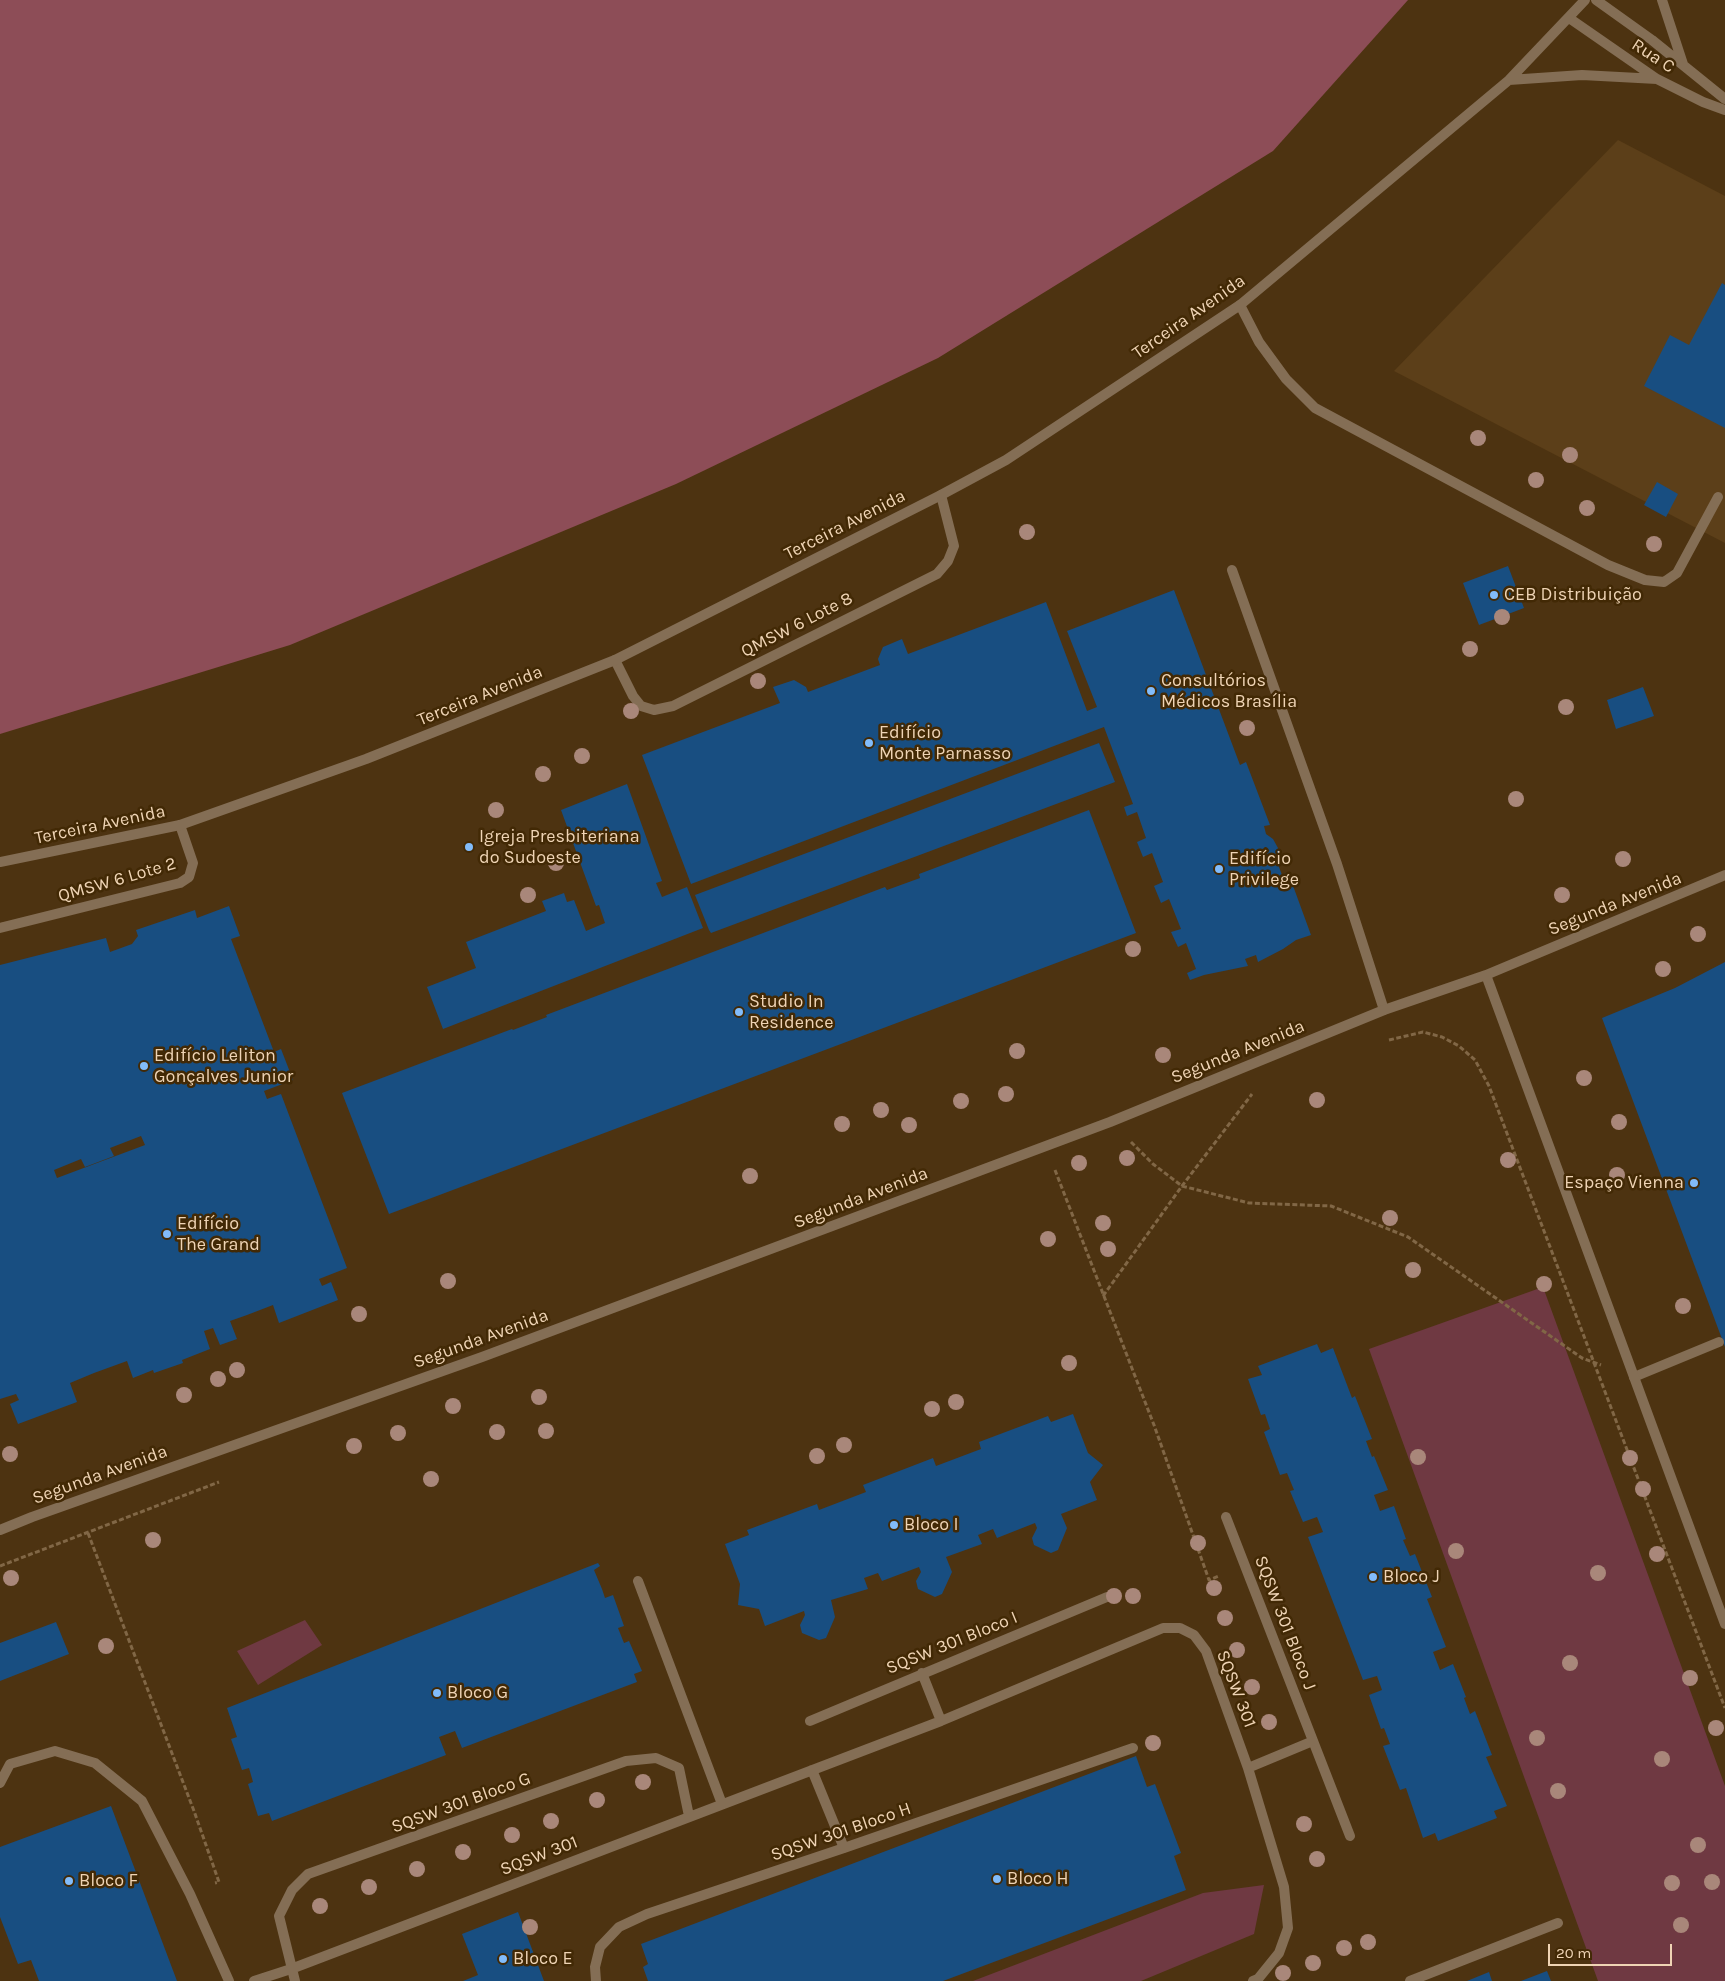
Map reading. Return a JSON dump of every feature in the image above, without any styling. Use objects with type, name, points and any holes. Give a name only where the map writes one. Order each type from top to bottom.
[{"type":"street","name":"Terceira Avenida","points":[[0,862],[180,825],[366,759],[615,660],[941,495],[1006,460],[1240,305],[1509,80],[1586,0]]},
{"type":"street","name":"Rua C","points":[[1596,0],[1725,99]]},
{"type":"street","points":[[1662,0],[1683,65]]},
{"type":"street","name":"Rua C","points":[[1569,18],[1657,79],[1703,102],[1725,110]]},
{"type":"street","points":[[1509,80],[1582,75],[1657,79]]},
{"type":"street","points":[[1240,305],[1264,349],[1286,379],[1315,408],[1617,569],[1645,580],[1664,582],[1677,573],[1718,497]]},
{"type":"street","name":"QMSW 6 Lote 8","points":[[615,660],[633,696],[641,706],[654,710],[673,706],[937,574],[948,561],[954,546],[941,495]]},
{"type":"street","points":[[1232,570],[1337,864],[1384,1010]]},
{"type":"street","name":"QMSW 6 Lote 2","points":[[0,928],[180,883],[189,877],[193,863],[180,825]]},
{"type":"street","name":"Segunda Avenida","points":[[0,1530],[482,1357],[1110,1122],[1384,1010],[1486,975],[1725,875]]},
{"type":"street","points":[[1486,975],[1725,1624]]},
{"type":"street","points":[[1634,1377],[1719,1342]]},
{"type":"street","name":"SQSW 301 Bloco J","points":[[1226,1517],[1350,1836]]},
{"type":"street","points":[[638,1581],[722,1804]]},
{"type":"street","name":"SQSW 301 Bloco I","points":[[810,1720],[1107,1597]]},
{"type":"street","name":"SQSW 301","points":[[254,1981],[291,1969],[941,1721],[1163,1628],[1180,1628],[1194,1634],[1206,1651],[1248,1768],[1284,1887],[1288,1928],[1279,1953],[1258,1979],[1253,1981]]},
{"type":"street","points":[[922,1673],[941,1721]]},
{"type":"street","points":[[1248,1768],[1313,1741]]},
{"type":"street","name":"SQSW 301 Bloco H","points":[[596,1981],[595,1967],[600,1947],[619,1926],[647,1914],[1132,1748]]},
{"type":"street","points":[[0,1782],[10,1764],[55,1751],[95,1763],[142,1801],[190,1894],[229,1981]]},
{"type":"street","name":"SQSW 301 Bloco G","points":[[291,1969],[279,1916],[292,1890],[308,1874],[626,1761],[656,1758],[679,1768],[689,1816]]},
{"type":"street","points":[[812,1770],[844,1848]]},
{"type":"street","points":[[1410,1981],[1558,1923]]},
{"type":"street","points":[[291,1969],[296,1981]]},
{"type":"path","points":[[1389,1040],[1423,1032],[1442,1037],[1459,1046],[1475,1060],[1489,1086],[1725,1708]]},
{"type":"path","points":[[1103,1297],[1182,1186],[1254,1093]]},
{"type":"path","points":[[1110,1122],[1154,1164],[1182,1186],[1249,1203],[1331,1206],[1408,1237],[1582,1358],[1634,1377]]},
{"type":"path","points":[[1053,1166],[1154,1425],[1209,1580],[1246,1567]]},
{"type":"path","points":[[0,1566],[226,1479]]},
{"type":"path","points":[[88,1533],[194,1811],[219,1882],[190,1894]]},
{"type":"shaded area","points":[[0,0],[1408,0],[1273,151],[938,358],[676,484],[290,645],[0,734]]},
{"type":"shaded area","points":[[1618,140],[1725,196],[1725,543],[1394,371]]},
{"type":"shaded area","points":[[1543,1287],[1725,1786],[1725,1981],[1598,1981],[1369,1349]]},
{"type":"shaded area","points":[[305,1620],[322,1645],[258,1685],[237,1651]]},
{"type":"shaded area","points":[[1264,1885],[1254,1934],[1141,1981],[973,1981],[1203,1893]]},
{"type":"building","points":[[1722,283],[1725,285],[1725,428],[1644,386],[1670,335],[1689,345]]},
{"type":"building","points":[[1657,482],[1678,494],[1666,517],[1644,505]]},
{"type":"building","name":"CEB Distribuição","points":[[1508,566],[1524,608],[1479,625],[1463,583]]},
{"type":"building","points":[[1174,590],[1240,765],[1246,762],[1270,825],[1264,826],[1266,834],[1273,839],[1278,848],[1280,857],[1279,867],[1282,875],[1288,872],[1311,935],[1296,940],[1258,962],[1256,955],[1245,959],[1248,966],[1204,975],[1190,980],[1187,973],[1196,969],[1186,943],[1178,947],[1171,932],[1181,929],[1169,899],[1161,903],[1154,886],[1163,882],[1152,853],[1143,857],[1137,842],[1146,838],[1137,812],[1127,816],[1124,807],[1133,804],[1104,727],[691,884],[642,755],[780,703],[773,687],[794,680],[806,687],[808,692],[880,665],[878,659],[883,647],[902,639],[908,654],[1046,602],[1087,711],[1097,707],[1067,631]]},
{"type":"building","points":[[1643,687],[1654,716],[1616,729],[1607,700]]},
{"type":"building","points":[[1099,743],[1115,782],[711,933],[709,930],[695,895]]},
{"type":"building","name":"Igreja Presbiteriana do Sudoeste","points":[[627,784],[662,881],[656,883],[662,897],[687,887],[703,928],[443,1029],[427,987],[476,968],[466,942],[546,911],[542,901],[564,893],[567,902],[574,900],[586,931],[605,923],[599,905],[596,906],[561,810]]},
{"type":"building","name":"Studio In Residence","points":[[1089,810],[1136,933],[389,1214],[342,1093],[513,1030],[547,1017],[546,1015],[885,887],[887,890],[920,878],[919,874]]},
{"type":"building","points":[[229,906],[240,936],[231,939],[274,1052],[281,1049],[293,1080],[264,1091],[267,1099],[281,1094],[347,1268],[319,1279],[322,1286],[331,1282],[338,1300],[279,1323],[273,1305],[230,1321],[237,1339],[220,1345],[213,1328],[204,1331],[210,1349],[182,1360],[183,1363],[154,1373],[153,1370],[133,1378],[127,1361],[94,1373],[70,1383],[77,1402],[18,1424],[10,1404],[19,1400],[16,1394],[0,1399],[0,965],[106,938],[110,952],[132,944],[138,936],[136,930],[195,910],[197,918]],"holes":[[[141,1136],[145,1145],[57,1178],[54,1170],[81,1159],[85,1167],[114,1156],[110,1148]]]},
{"type":"building","name":"Espaço Vienna","points":[[1725,962],[1725,1347],[1602,1018],[1675,988]]},
{"type":"building","name":"Bloco J","points":[[1317,1344],[1321,1353],[1333,1348],[1352,1398],[1355,1396],[1372,1439],[1366,1441],[1388,1490],[1374,1495],[1380,1511],[1394,1506],[1406,1539],[1403,1540],[1410,1556],[1415,1554],[1432,1597],[1427,1599],[1446,1647],[1433,1652],[1440,1670],[1453,1664],[1466,1697],[1464,1698],[1470,1714],[1475,1711],[1492,1755],[1486,1757],[1507,1806],[1494,1811],[1497,1818],[1438,1841],[1435,1833],[1423,1838],[1406,1788],[1400,1790],[1383,1746],[1390,1744],[1384,1728],[1381,1729],[1369,1695],[1382,1690],[1377,1676],[1363,1680],[1308,1537],[1323,1532],[1317,1517],[1303,1522],[1290,1491],[1294,1490],[1287,1473],[1280,1475],[1264,1432],[1270,1429],[1265,1414],[1261,1415],[1248,1379],[1262,1375],[1258,1366]]},
{"type":"building","name":"Bloco I","points":[[1073,1414],[1088,1453],[1103,1465],[1090,1482],[1097,1500],[1061,1514],[1067,1528],[1058,1550],[1051,1553],[1034,1545],[1032,1538],[1037,1528],[1035,1523],[997,1538],[993,1529],[978,1535],[982,1544],[946,1557],[952,1572],[942,1594],[935,1597],[918,1589],[916,1581],[921,1572],[919,1567],[882,1581],[878,1573],[864,1578],[868,1589],[831,1600],[835,1617],[826,1638],[819,1640],[802,1633],[800,1625],[805,1615],[804,1611],[765,1626],[759,1609],[738,1605],[740,1584],[725,1544],[749,1535],[747,1530],[817,1504],[819,1510],[866,1492],[863,1485],[933,1458],[936,1466],[981,1449],[979,1442],[1048,1416],[1051,1422]]},
{"type":"building","name":"Bloco G","points":[[598,1563],[600,1566],[594,1570],[605,1598],[613,1595],[624,1626],[618,1628],[624,1643],[629,1641],[642,1671],[634,1674],[637,1682],[462,1748],[455,1731],[439,1737],[446,1755],[272,1821],[269,1813],[258,1816],[248,1784],[253,1782],[249,1768],[242,1770],[231,1739],[237,1737],[227,1708]]},
{"type":"building","points":[[56,1622],[69,1654],[0,1681],[0,1643]]},
{"type":"building","name":"Bloco H","points":[[1136,1756],[1147,1787],[1155,1784],[1181,1853],[1174,1856],[1186,1890],[943,1981],[648,1981],[643,1967],[648,1964],[641,1944]]},
{"type":"building","name":"Bloco F","points":[[111,1806],[177,1981],[39,1981],[31,1960],[18,1964],[0,1917],[0,1847]]},
{"type":"building","name":"Bloco E","points":[[518,1912],[544,1981],[463,1981],[478,1975],[462,1934]]},
{"type":"building","points":[[1547,1971],[1551,1981],[1521,1981]]},
{"type":"building","points":[[1489,1972],[1492,1981],[1467,1981]]},
{"type":"place","name":"CEB Distribuição","points":[[1494,595]]},
{"type":"place","name":"Consultórios Médicos Brasília","points":[[1151,691]]},
{"type":"place","name":"Edifício Monte Parnasso","points":[[869,743]]},
{"type":"place","name":"Igreja Presbiteriana do Sudoeste","points":[[469,847]]},
{"type":"place","name":"Edifício Privilege","points":[[1219,869]]},
{"type":"place","name":"Studio In Residence","points":[[739,1012]]},
{"type":"place","name":"Edifício Leliton Gonçalves Junior","points":[[144,1066]]},
{"type":"place","name":"Espaço Vienna","points":[[1694,1183]]},
{"type":"place","name":"Edifício The Grand","points":[[167,1234]]},
{"type":"place","name":"Bloco I","points":[[894,1525]]},
{"type":"place","name":"Bloco J","points":[[1373,1577]]},
{"type":"place","name":"Bloco G","points":[[437,1693]]},
{"type":"place","name":"Bloco H","points":[[997,1879]]},
{"type":"place","name":"Bloco F","points":[[69,1881]]},
{"type":"place","name":"Bloco E","points":[[503,1959]]}]
